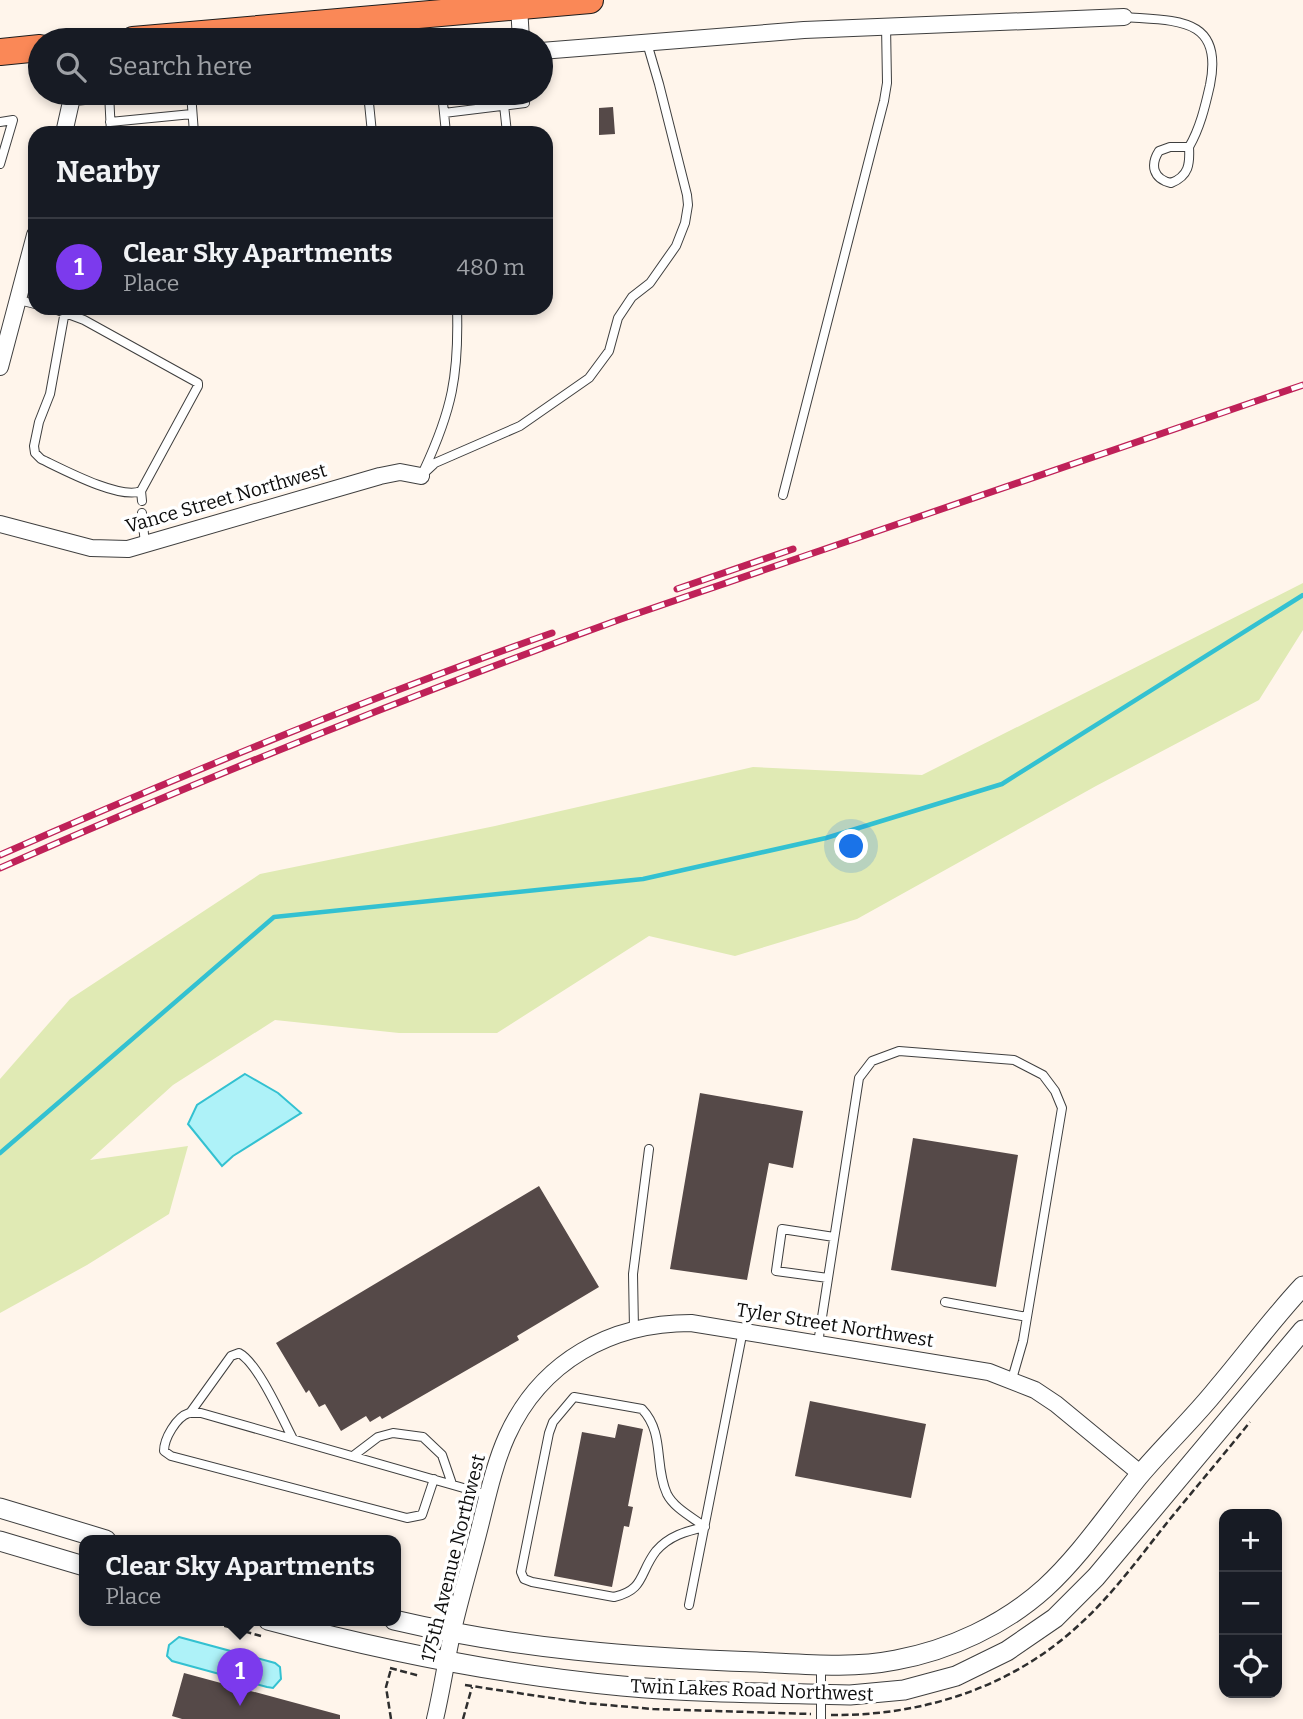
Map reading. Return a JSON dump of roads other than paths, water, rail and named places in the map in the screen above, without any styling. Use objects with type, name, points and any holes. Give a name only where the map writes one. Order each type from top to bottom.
[{"type":"highway","points":[[269,28],[590,0]]},
{"type":"highway","points":[[0,52],[28,49]]},
{"type":"street","points":[[519,6],[520,28]]},
{"type":"street","points":[[553,50],[886,25],[1124,17]]},
{"type":"street","points":[[66,126],[71,105]]},
{"type":"street","points":[[0,367],[4,333],[17,306],[28,263]]},
{"type":"street","name":"Vance Street Northwest","points":[[0,524],[91,548],[128,549],[380,476],[400,472],[421,476]]},
{"type":"street","name":"Twin Lakes Road Northwest","points":[[401,1621],[558,1649],[628,1656],[821,1665],[869,1664],[950,1646],[1000,1621],[1045,1588],[1063,1570],[1141,1474],[1216,1391],[1303,1286]]},
{"type":"street","name":"Tyler Street Northwest","points":[[521,1411],[540,1385],[563,1362],[609,1336],[661,1323],[691,1323],[963,1367],[1012,1379],[1056,1404],[1141,1474]]},
{"type":"street","name":"Twin Lakes Road Northwest","points":[[290,1626],[447,1662],[554,1679],[624,1686],[822,1695],[877,1694],[931,1684],[982,1665],[1055,1619],[1096,1577],[1303,1331]]},
{"type":"street","name":"175th Avenue Northwest","points":[[435,1719],[453,1631],[488,1494],[507,1436],[521,1411]]},
{"type":"street","points":[[0,1508],[89,1535]]},
{"type":"street","points":[[0,1541],[79,1565]]},
{"type":"lane","points":[[1124,17],[1179,22],[1200,32],[1212,49],[1212,74],[1206,104],[1189,147],[1189,165],[1184,176],[1171,183],[1160,179],[1154,171],[1153,163],[1159,151],[1170,147],[1189,147]]},
{"type":"lane","points":[[783,495],[884,101],[887,83],[886,25]]},
{"type":"lane","points":[[421,476],[435,463],[520,426],[589,378],[609,351],[618,318],[632,297],[650,283],[677,246],[685,223],[687,195],[646,43]]},
{"type":"lane","points":[[109,105],[110,126]]},
{"type":"lane","points":[[192,105],[193,126]]},
{"type":"lane","points":[[369,105],[371,126]]},
{"type":"lane","points":[[443,105],[445,126]]},
{"type":"lane","points":[[444,113],[504,105],[506,126]]},
{"type":"lane","points":[[110,122],[192,114]]},
{"type":"lane","points":[[0,121],[13,120],[0,164]]},
{"type":"lane","points":[[64,315],[50,394],[39,422],[35,453],[39,458],[115,490],[131,494],[141,491]]},
{"type":"lane","points":[[72,315],[198,383],[141,491],[142,501]]},
{"type":"lane","points":[[421,476],[448,413],[453,394],[457,315]]},
{"type":"lane","points":[[142,513],[145,545]]},
{"type":"lane","points":[[818,1343],[859,1077],[872,1061],[899,1051],[1014,1060],[1043,1075],[1055,1091],[1062,1108],[1023,1341],[1012,1379]]},
{"type":"lane","points":[[634,1329],[633,1274],[649,1149]]},
{"type":"lane","points":[[828,1278],[776,1271],[782,1229],[834,1237]]},
{"type":"lane","points":[[944,1302],[1027,1317]]},
{"type":"lane","points":[[689,1605],[743,1330]]},
{"type":"lane","points":[[293,1439],[255,1369],[246,1357],[239,1353],[231,1356],[190,1413],[181,1419],[164,1441],[164,1451],[171,1456],[407,1518],[422,1515],[434,1479]]},
{"type":"lane","points":[[574,1397],[642,1409],[655,1429],[661,1475],[667,1495],[676,1506],[705,1527],[684,1531],[658,1549],[640,1583],[632,1592],[614,1597],[532,1583],[524,1579],[521,1572],[548,1433],[553,1422],[574,1397]]},
{"type":"lane","points":[[190,1413],[201,1413],[488,1494]]},
{"type":"lane","points":[[353,1456],[378,1437],[393,1433],[423,1437],[442,1455],[452,1484]]},
{"type":"lane","points":[[821,1665],[821,1717]]},
{"type":"water","points":[[245,1074],[278,1093],[301,1113],[233,1156],[222,1166],[188,1124],[197,1105]]},
{"type":"water","points":[[179,1637],[275,1663],[280,1667],[281,1679],[273,1688],[172,1661],[167,1656],[169,1645]]},
{"type":"waterway","points":[[0,1153],[274,917],[643,879],[826,838],[1002,784],[1303,595]]},
{"type":"railway","points":[[0,868],[386,707],[542,648],[1303,385]]},
{"type":"railway","points":[[677,589],[793,549]]},
{"type":"railway","points":[[0,855],[274,739],[412,684],[552,633]]},
{"type":"place","name":"Clear Sky Apartments","points":[[240,1706]]}]
